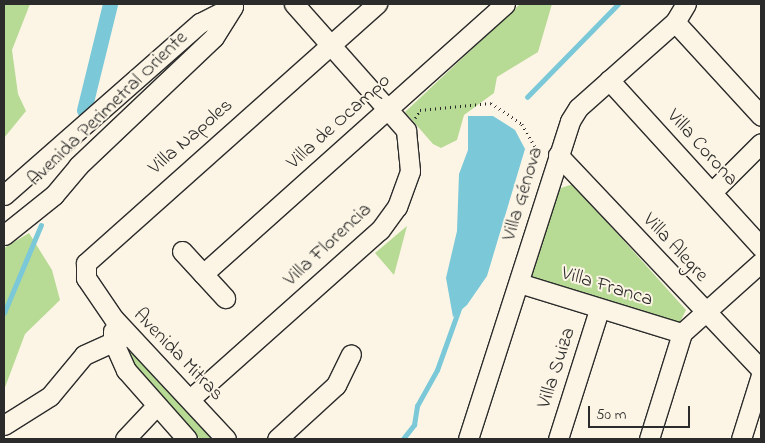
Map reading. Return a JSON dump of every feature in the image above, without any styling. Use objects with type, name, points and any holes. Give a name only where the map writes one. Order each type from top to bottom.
[{"type":"street","points":[[294,4],[389,108],[406,130]]},
{"type":"street","name":"Villa Napoles","points":[[114,320],[86,278],[91,256],[377,4]]},
{"type":"street","name":"Villa de Ocampo","points":[[203,274],[505,4]]},
{"type":"street","name":"Villa Génova","points":[[468,439],[557,159],[578,108],[675,22],[686,4]]},
{"type":"street","name":"Avenida Perimetral Oriente","points":[[4,235],[54,195],[78,166],[214,37],[234,5]]},
{"type":"street","name":"Avenida Perimetral Oriente","points":[[4,195],[200,23],[234,5]]},
{"type":"street","points":[[675,22],[761,116]]},
{"type":"street","name":"Villa Corona","points":[[610,80],[761,247]]},
{"type":"street","name":"Villa Florencia","points":[[190,399],[389,219],[410,171],[406,130]]},
{"type":"street","points":[[712,192],[761,143]]},
{"type":"street","name":"Villa Alegre","points":[[557,159],[761,370]]},
{"type":"street","points":[[4,226],[78,166]]},
{"type":"street","points":[[182,251],[225,298]]},
{"type":"street","points":[[648,439],[682,333],[761,262]]},
{"type":"street","name":"Villa Franca","points":[[519,283],[599,310],[682,333]]},
{"type":"street","name":"Villa Suiza","points":[[558,439],[599,310]]},
{"type":"street","name":"Avenida Mitras","points":[[114,320],[120,338],[126,370],[187,439]]},
{"type":"street","points":[[4,425],[50,396],[84,355],[120,338]]},
{"type":"street","name":"Avenida Mitras","points":[[120,338],[190,399],[226,439]]},
{"type":"street","points":[[277,439],[336,385],[352,354]]},
{"type":"street","points":[[741,439],[761,375]]},
{"type":"street","points":[[125,439],[156,406]]},
{"type":"path","points":[[406,130],[420,110],[491,103],[522,124],[542,159],[557,159]]},
{"type":"green space","points":[[4,4],[30,4],[12,50],[18,94],[26,111],[4,138]]},
{"type":"green space","points":[[520,4],[552,4],[538,52],[497,77],[494,93],[464,115],[457,140],[441,148],[433,144],[405,112]]},
{"type":"green space","points":[[573,184],[686,310],[677,328],[529,280],[554,200],[561,188]]},
{"type":"green space","points":[[407,226],[394,275],[375,253]]},
{"type":"green space","points":[[29,233],[52,270],[60,300],[25,334],[4,390],[4,248]]},
{"type":"green space","points":[[133,350],[213,439],[200,439],[125,357]]},
{"type":"water","points":[[468,116],[493,116],[515,130],[525,149],[487,276],[467,305],[453,317],[446,278],[457,231],[459,174],[468,150]]},
{"type":"waterway","points":[[84,110],[110,4]]},
{"type":"waterway","points":[[527,97],[618,4]]},
{"type":"waterway","points":[[4,313],[41,225]]},
{"type":"waterway","points":[[403,439],[414,425],[417,406],[437,370],[459,309]]}]
